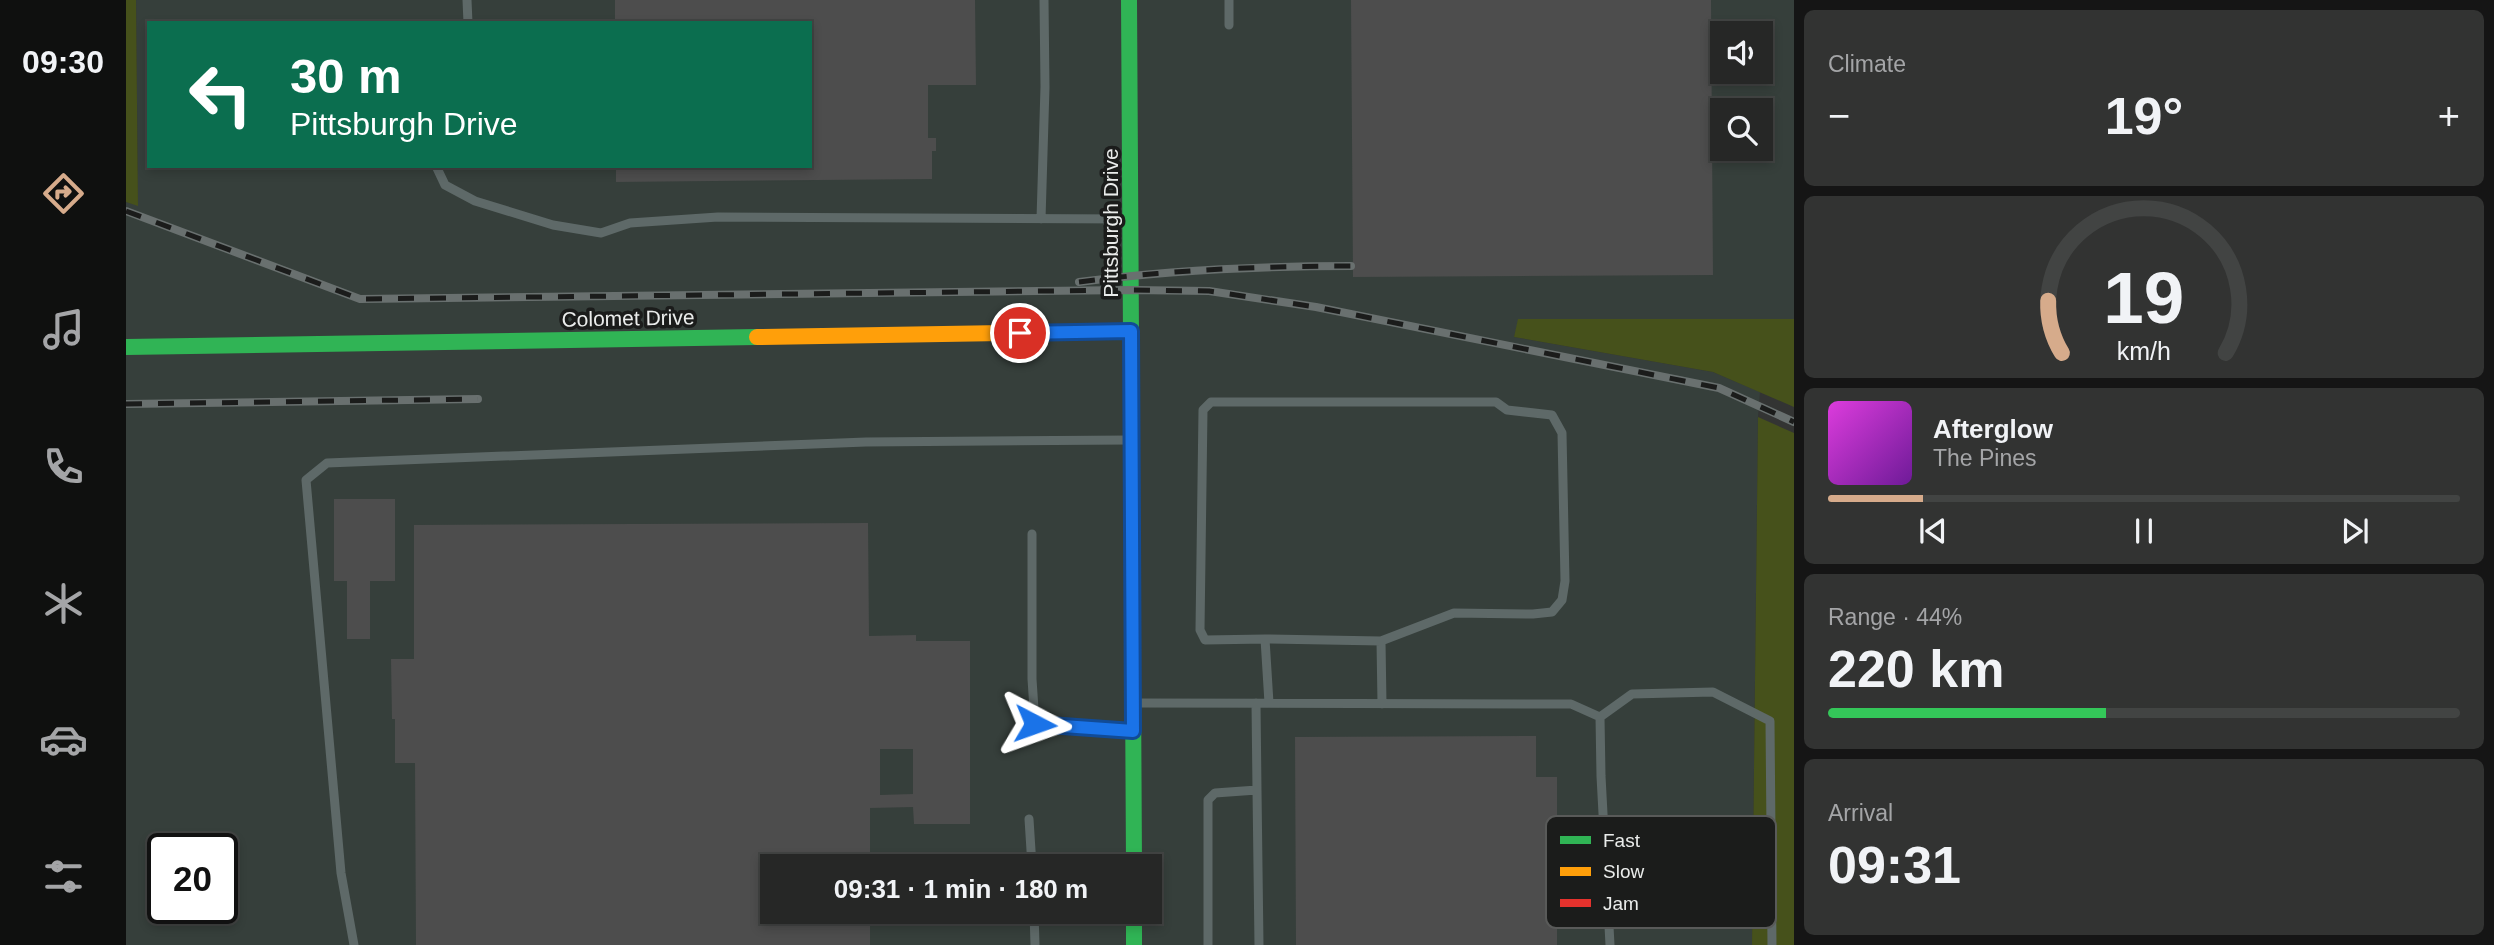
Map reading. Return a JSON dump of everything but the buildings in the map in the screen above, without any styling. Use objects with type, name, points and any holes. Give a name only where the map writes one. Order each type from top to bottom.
[{"type":"street","name":"Pittsburgh Drive","points":[[1129,0],[1134,854]]},
{"type":"street","name":"Colomet Drive","points":[[126,347],[1131,331]]},
{"type":"street","points":[[1134,924],[1134,945]]},
{"type":"lane","points":[[467,0],[468,21]]},
{"type":"lane","points":[[1041,219],[1045,87],[1044,0]]},
{"type":"lane","points":[[1228,0],[1228,25]]},
{"type":"lane","points":[[437,168],[445,185],[475,201],[553,225],[601,233],[630,223],[718,217],[1131,219]]},
{"type":"lane","points":[[1211,402],[1496,402],[1507,410],[1552,415],[1562,432],[1565,581],[1562,600],[1552,612],[1454,613],[1381,640],[1265,639],[1205,640],[1200,630],[1203,410],[1211,402]]},
{"type":"lane","points":[[354,945],[341,873],[306,480],[327,463],[866,442],[1132,439]]},
{"type":"lane","points":[[1032,534],[1032,679],[1035,724],[1133,731]]},
{"type":"lane","points":[[1265,639],[1269,703]]},
{"type":"lane","points":[[1381,640],[1382,704]]},
{"type":"lane","points":[[1600,717],[1632,694],[1713,692],[1770,721],[1771,816]]},
{"type":"lane","points":[[1133,703],[1572,704],[1600,717]]},
{"type":"lane","points":[[1256,703],[1259,945]]},
{"type":"lane","points":[[1600,717],[1603,816]]},
{"type":"lane","points":[[1208,945],[1208,800],[1215,793],[1257,790]]},
{"type":"lane","points":[[1029,819],[1031,854]]},
{"type":"lane","points":[[1034,924],[1035,945]]},
{"type":"shaded area","points":[[136,0],[1794,0],[1794,319],[1519,319],[1514,337],[1713,372],[1760,392],[1753,816],[1546,816],[1546,928],[1752,928],[1752,945],[126,945],[126,202],[138,205]]},
{"type":"green space","points":[[126,0],[136,0],[138,206],[126,202]]},
{"type":"green space","points":[[1518,319],[1794,319],[1794,407],[1713,372],[1514,337]]},
{"type":"green space","points":[[1758,417],[1794,433],[1794,945],[1752,945],[1752,928],[1776,928],[1776,816],[1753,816]]},
{"type":"railway","points":[[126,211],[360,299],[1209,291],[1316,307],[1719,388],[1794,422]]},
{"type":"railway","points":[[1079,282],[1214,270],[1351,266]]},
{"type":"railway","points":[[126,404],[478,399]]},
{"type":"traffic: fast","points":[[1129,0],[1132,507]]},
{"type":"traffic: fast","points":[[126,347],[757,337]]},
{"type":"traffic: fast","points":[[1133,683],[1134,854]]},
{"type":"traffic: fast","points":[[1134,924],[1134,945]]},
{"type":"traffic: slow","points":[[757,337],[1131,331]]},
{"type":"traffic: jam","points":[[1132,507],[1133,683]]},
{"type":"route","points":[[1020,333],[1131,331],[1133,731],[1035,724]]}]
